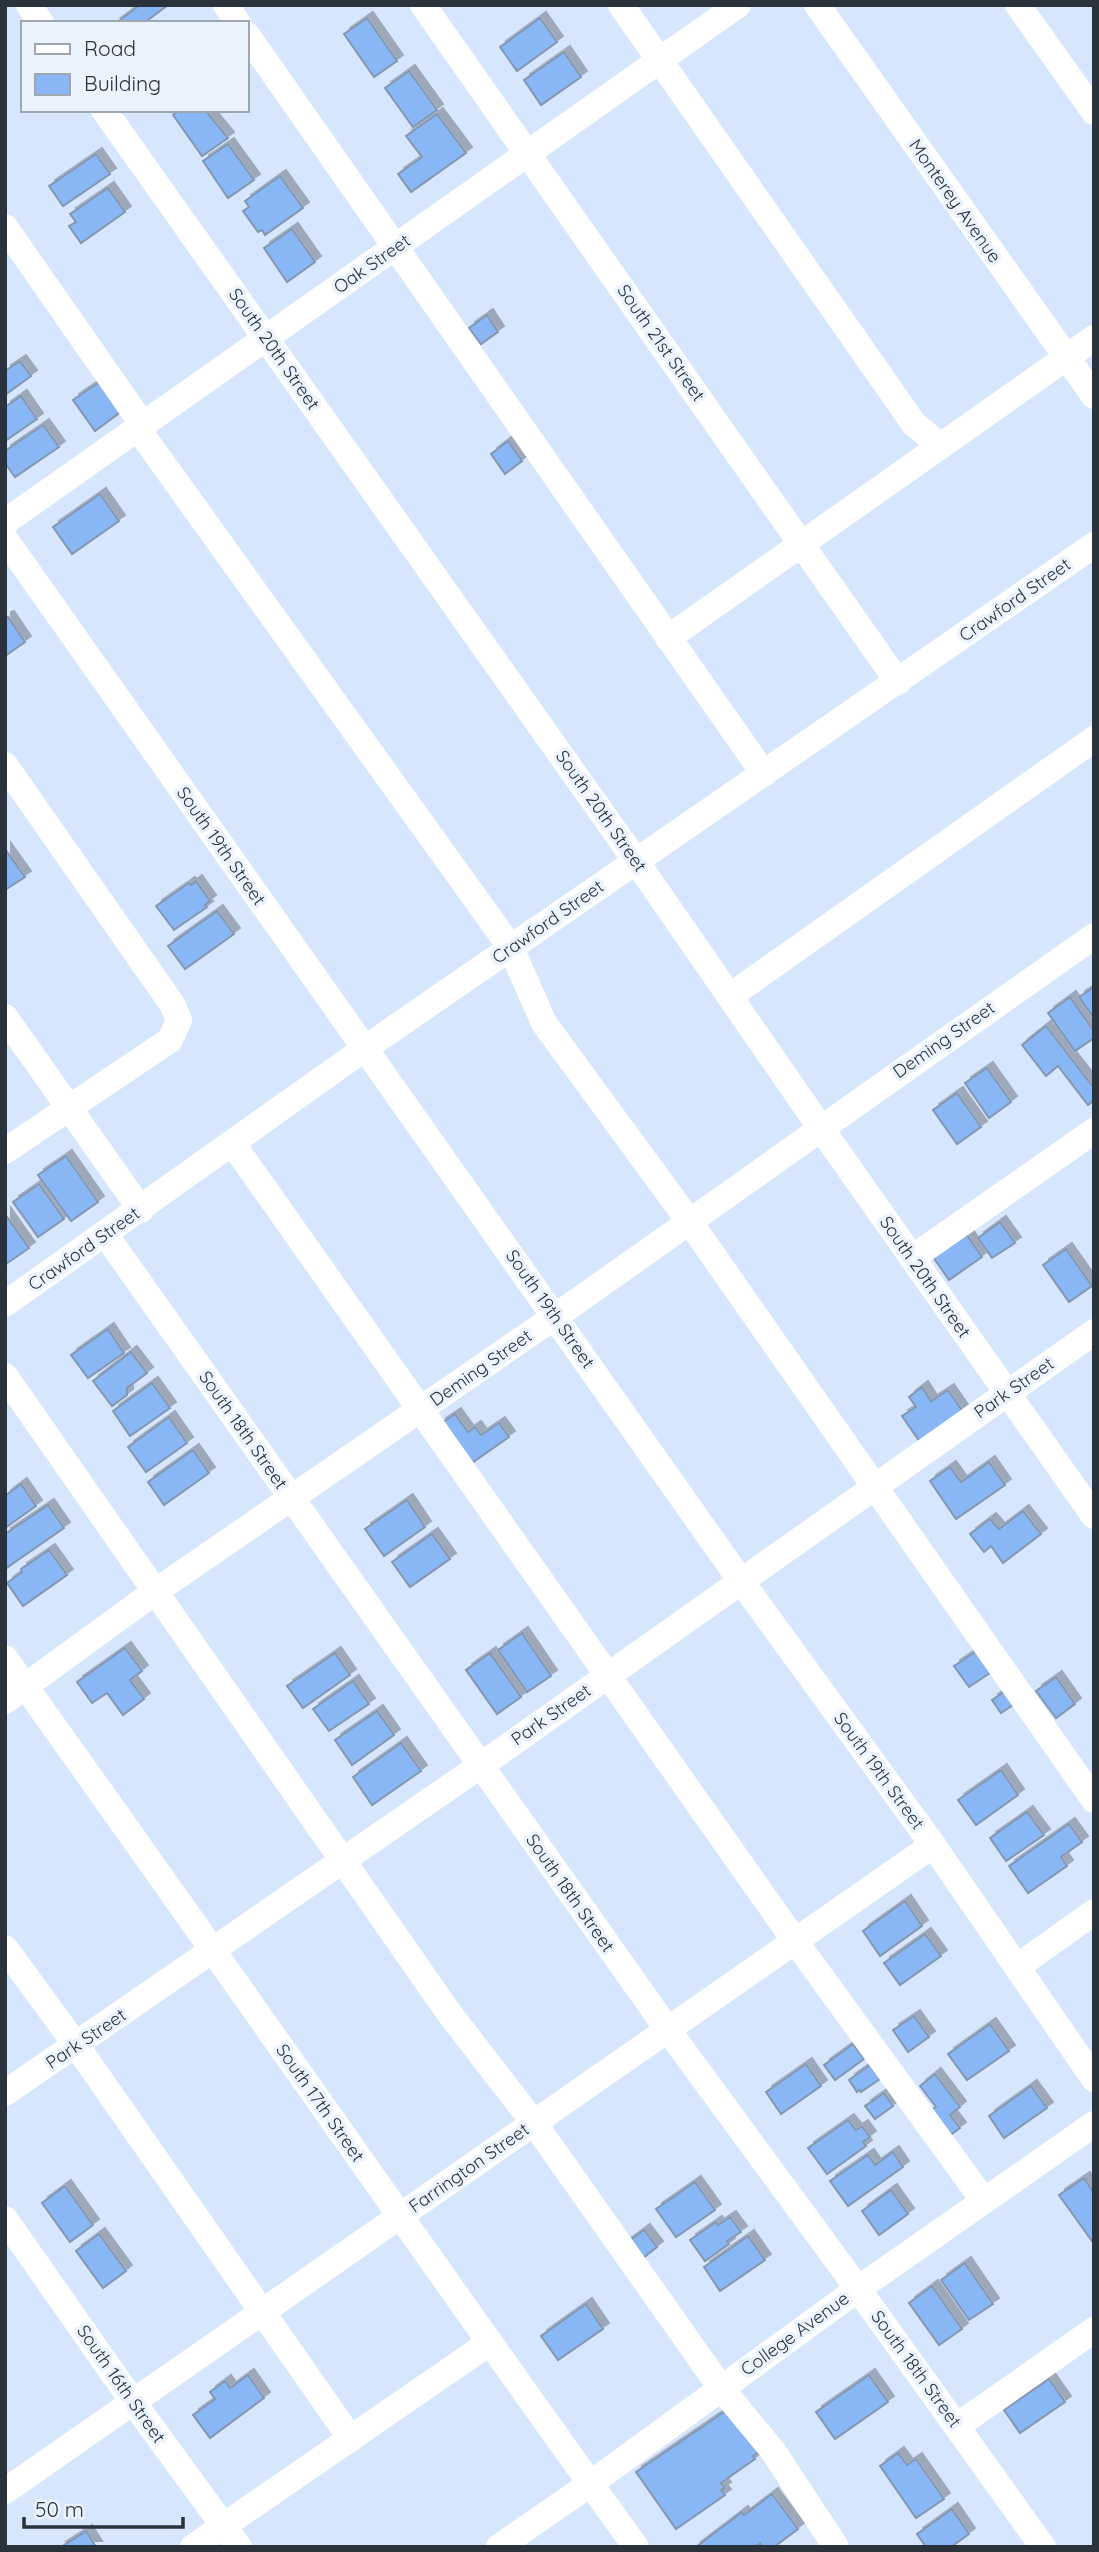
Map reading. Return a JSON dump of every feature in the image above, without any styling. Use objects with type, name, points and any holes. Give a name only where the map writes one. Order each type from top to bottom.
[{"type":"street","points":[[29,5],[40,21]]},
{"type":"street","points":[[226,5],[237,21]]},
{"type":"street","name":"South 21st Street","points":[[423,5],[898,682]]},
{"type":"street","points":[[621,5],[914,424],[941,446]]},
{"type":"street","name":"Oak Street","points":[[5,522],[738,5]]},
{"type":"street","name":"Monterey Avenue","points":[[817,5],[1094,396]]},
{"type":"street","points":[[1018,5],[1094,112]]},
{"type":"street","points":[[248,37],[764,774]]},
{"type":"street","name":"South 20th Street","points":[[105,112],[636,861],[1094,1516]]},
{"type":"street","points":[[5,227],[140,427],[511,948],[544,1023],[689,1221],[1094,1800]]},
{"type":"street","points":[[668,638],[1094,338]]},
{"type":"street","name":"South 19th Street","points":[[5,539],[741,1581],[933,1845],[1094,2079]]},
{"type":"street","name":"Crawford Street","points":[[5,1304],[141,1210],[364,1049],[1094,545]]},
{"type":"street","points":[[730,996],[1094,739]]},
{"type":"street","points":[[5,765],[172,1004],[180,1020],[170,1041],[5,1151]]},
{"type":"street","name":"Deming Street","points":[[15,1693],[156,1591],[556,1316],[1094,936]]},
{"type":"street","points":[[5,1017],[141,1210]]},
{"type":"street","points":[[912,1258],[1094,1131]]},
{"type":"street","points":[[233,1144],[795,1941],[984,2201]]},
{"type":"street","name":"South 18th Street","points":[[106,1234],[668,2030],[858,2288],[1043,2547]]},
{"type":"street","name":"Park Street","points":[[5,2093],[215,1951],[480,1766],[1094,1332]]},
{"type":"street","points":[[5,1376],[449,2013],[534,2123],[721,2388],[774,2451],[836,2547]]},
{"type":"street","name":"South 17th Street","points":[[5,1658],[15,1693],[215,1951],[399,2217],[636,2547]]},
{"type":"street","name":"Farrington Street","points":[[5,2491],[933,1845]]},
{"type":"street","points":[[1017,1967],[1094,1912]]},
{"type":"street","points":[[5,1948],[76,2045],[351,2439]]},
{"type":"street","name":"College Avenue","points":[[499,2547],[590,2484],[858,2288],[1094,2124]]},
{"type":"street","name":"South 16th Street","points":[[5,2219],[231,2536]]},
{"type":"street","points":[[957,2426],[1091,2339]]},
{"type":"street","points":[[192,2547],[231,2536],[351,2439],[489,2343]]},
{"type":"building","points":[[140,5],[168,5],[147,21],[119,21]]},
{"type":"building","points":[[367,18],[397,61],[374,77],[344,34]]},
{"type":"building","points":[[540,18],[557,42],[517,71],[500,47]]},
{"type":"building","points":[[564,52],[581,77],[541,105],[524,80]]},
{"type":"building","points":[[409,71],[437,110],[413,127],[385,88]]},
{"type":"building","points":[[177,112],[207,112],[228,138],[202,156],[173,115]]},
{"type":"building","points":[[437,114],[466,153],[411,192],[398,174],[422,157],[406,136]]},
{"type":"building","points":[[228,144],[254,180],[228,198],[203,161]]},
{"type":"building","points":[[96,154],[110,174],[63,206],[49,186]]},
{"type":"building","points":[[280,176],[303,208],[265,235],[262,230],[258,232],[243,211],[249,207],[245,201]]},
{"type":"building","points":[[108,188],[125,212],[81,243],[69,226],[76,222],[70,214]]},
{"type":"building","points":[[292,229],[315,262],[287,282],[264,248]]},
{"type":"building","points":[[487,315],[498,332],[481,344],[469,328]]},
{"type":"building","points":[[20,361],[31,376],[5,395],[5,371]]},
{"type":"building","points":[[101,381],[122,411],[95,431],[73,400]]},
{"type":"building","points":[[21,396],[37,419],[5,441],[5,407]]},
{"type":"building","points":[[43,425],[59,447],[15,477],[5,463],[5,451]]},
{"type":"building","points":[[508,441],[522,461],[505,474],[491,454]]},
{"type":"building","points":[[100,494],[119,521],[72,554],[53,527]]},
{"type":"building","points":[[8,617],[25,642],[5,656],[5,618]]},
{"type":"building","points":[[5,849],[25,877],[5,890]]},
{"type":"building","points":[[196,881],[210,901],[205,905],[207,907],[174,930],[156,906]]},
{"type":"building","points":[[217,911],[234,934],[185,969],[168,946]]},
{"type":"building","points":[[1094,987],[1094,1018],[1079,997]]},
{"type":"building","points":[[1070,997],[1094,1031],[1094,1038],[1075,1051],[1048,1013]]},
{"type":"building","points":[[1046,1026],[1094,1088],[1094,1100],[1088,1105],[1058,1066],[1046,1076],[1022,1045]]},
{"type":"building","points":[[987,1068],[1011,1102],[989,1118],[965,1083]]},
{"type":"building","points":[[957,1093],[981,1127],[957,1144],[933,1110]]},
{"type":"building","points":[[66,1156],[98,1202],[71,1221],[38,1175]]},
{"type":"building","points":[[39,1184],[64,1219],[38,1237],[13,1202]]},
{"type":"building","points":[[5,1214],[29,1248],[6,1264],[5,1263]]},
{"type":"building","points":[[1000,1222],[1015,1243],[992,1258],[978,1238]]},
{"type":"building","points":[[966,1234],[982,1257],[949,1280],[933,1257]]},
{"type":"building","points":[[1066,1249],[1092,1286],[1069,1302],[1043,1265]]},
{"type":"building","points":[[108,1329],[124,1353],[88,1378],[71,1355]]},
{"type":"building","points":[[131,1352],[147,1373],[127,1388],[127,1395],[112,1406],[93,1381]]},
{"type":"building","points":[[152,1383],[170,1408],[130,1436],[113,1411]]},
{"type":"building","points":[[922,1387],[931,1401],[948,1390],[963,1412],[920,1442],[902,1416],[916,1407],[909,1397]]},
{"type":"building","points":[[455,1414],[468,1432],[475,1427],[481,1435],[499,1423],[509,1437],[469,1465],[440,1424]]},
{"type":"building","points":[[169,1417],[187,1443],[146,1472],[128,1447]]},
{"type":"building","points":[[193,1450],[209,1473],[164,1505],[148,1482]]},
{"type":"building","points":[[989,1462],[1005,1485],[956,1519],[930,1481],[950,1467],[961,1482]]},
{"type":"building","points":[[21,1484],[36,1506],[5,1528],[5,1496]]},
{"type":"building","points":[[407,1500],[425,1527],[384,1556],[365,1529]]},
{"type":"building","points":[[48,1505],[64,1528],[5,1569],[5,1534]]},
{"type":"building","points":[[1023,1511],[1041,1534],[1003,1563],[991,1546],[984,1552],[970,1534],[990,1519],[999,1529]]},
{"type":"building","points":[[432,1534],[450,1559],[410,1587],[392,1562]]},
{"type":"building","points":[[49,1550],[67,1575],[23,1606],[7,1583],[22,1572],[21,1569]]},
{"type":"building","points":[[522,1633],[551,1676],[527,1692],[498,1650]]},
{"type":"building","points":[[125,1648],[142,1671],[130,1680],[144,1699],[123,1715],[107,1693],[92,1703],[77,1682]]},
{"type":"building","points":[[978,1650],[993,1671],[969,1687],[954,1666]]},
{"type":"building","points":[[335,1653],[350,1675],[303,1708],[287,1686]]},
{"type":"building","points":[[490,1653],[521,1697],[497,1714],[466,1670]]},
{"type":"building","points":[[1056,1677],[1075,1704],[1056,1718],[1036,1691]]},
{"type":"building","points":[[353,1681],[369,1704],[329,1731],[313,1709]]},
{"type":"building","points":[[1007,1690],[1016,1703],[1001,1713],[992,1700]]},
{"type":"building","points":[[377,1711],[394,1735],[352,1765],[335,1740]]},
{"type":"building","points":[[401,1743],[421,1771],[372,1805],[353,1777]]},
{"type":"building","points":[[1001,1770],[1018,1795],[976,1825],[958,1800]]},
{"type":"building","points":[[1027,1812],[1044,1835],[1006,1861],[990,1838]]},
{"type":"building","points":[[1069,1824],[1082,1842],[1061,1857],[1067,1866],[1028,1893],[1009,1866]]},
{"type":"building","points":[[905,1901],[922,1926],[880,1956],[863,1931]]},
{"type":"building","points":[[925,1934],[941,1956],[900,1985],[884,1963]]},
{"type":"building","points":[[914,2016],[929,2037],[908,2052],[893,2030]]},
{"type":"building","points":[[990,2024],[1009,2051],[967,2080],[948,2054]]},
{"type":"building","points":[[853,2044],[864,2059],[835,2080],[824,2065]]},
{"type":"building","points":[[806,2064],[821,2086],[781,2114],[766,2092]]},
{"type":"building","points":[[870,2065],[880,2079],[857,2092],[849,2080]]},
{"type":"building","points":[[935,2074],[960,2107],[950,2115],[960,2128],[949,2136],[930,2111],[936,2107],[920,2086]]},
{"type":"building","points":[[1031,2086],[1047,2108],[1004,2138],[989,2116]]},
{"type":"building","points":[[884,2093],[893,2106],[875,2119],[865,2106]]},
{"type":"building","points":[[848,2120],[856,2130],[862,2126],[870,2137],[863,2142],[866,2146],[827,2174],[808,2148]]},
{"type":"building","points":[[893,2152],[903,2167],[848,2206],[830,2181],[868,2155],[875,2165]]},
{"type":"building","points":[[1084,2178],[1094,2193],[1094,2244],[1059,2195]]},
{"type":"building","points":[[695,2182],[715,2210],[676,2237],[656,2209]]},
{"type":"building","points":[[65,2186],[93,2225],[70,2242],[42,2203]]},
{"type":"building","points":[[891,2190],[908,2214],[879,2235],[862,2211]]},
{"type":"building","points":[[730,2217],[741,2232],[705,2261],[690,2240],[716,2222],[718,2225]]},
{"type":"building","points":[[644,2230],[657,2247],[638,2262],[625,2244]]},
{"type":"building","points":[[99,2234],[126,2271],[103,2288],[76,2251]]},
{"type":"building","points":[[748,2236],[765,2260],[720,2291],[704,2267]]},
{"type":"building","points":[[965,2263],[993,2304],[969,2320],[941,2280]]},
{"type":"building","points":[[932,2286],[962,2329],[939,2345],[909,2303]]},
{"type":"building","points":[[586,2304],[603,2329],[558,2360],[541,2336]]},
{"type":"building","points":[[248,2375],[264,2398],[210,2438],[193,2415],[215,2399],[210,2392],[225,2381],[230,2388]]},
{"type":"building","points":[[869,2375],[888,2402],[835,2439],[816,2412]]},
{"type":"building","points":[[1049,2379],[1065,2402],[1020,2433],[1004,2410]]},
{"type":"building","points":[[730,2408],[760,2451],[753,2456],[755,2459],[721,2483],[725,2488],[721,2490],[725,2495],[676,2529],[636,2472]]},
{"type":"building","points":[[898,2453],[907,2465],[916,2459],[944,2499],[916,2518],[880,2466]]},
{"type":"building","points":[[772,2494],[798,2529],[774,2547],[763,2547],[760,2543],[756,2547],[696,2547],[742,2512],[744,2515]]},
{"type":"building","points":[[952,2509],[969,2534],[951,2547],[926,2547],[917,2534]]},
{"type":"building","points":[[86,2531],[96,2547],[61,2547]]}]
